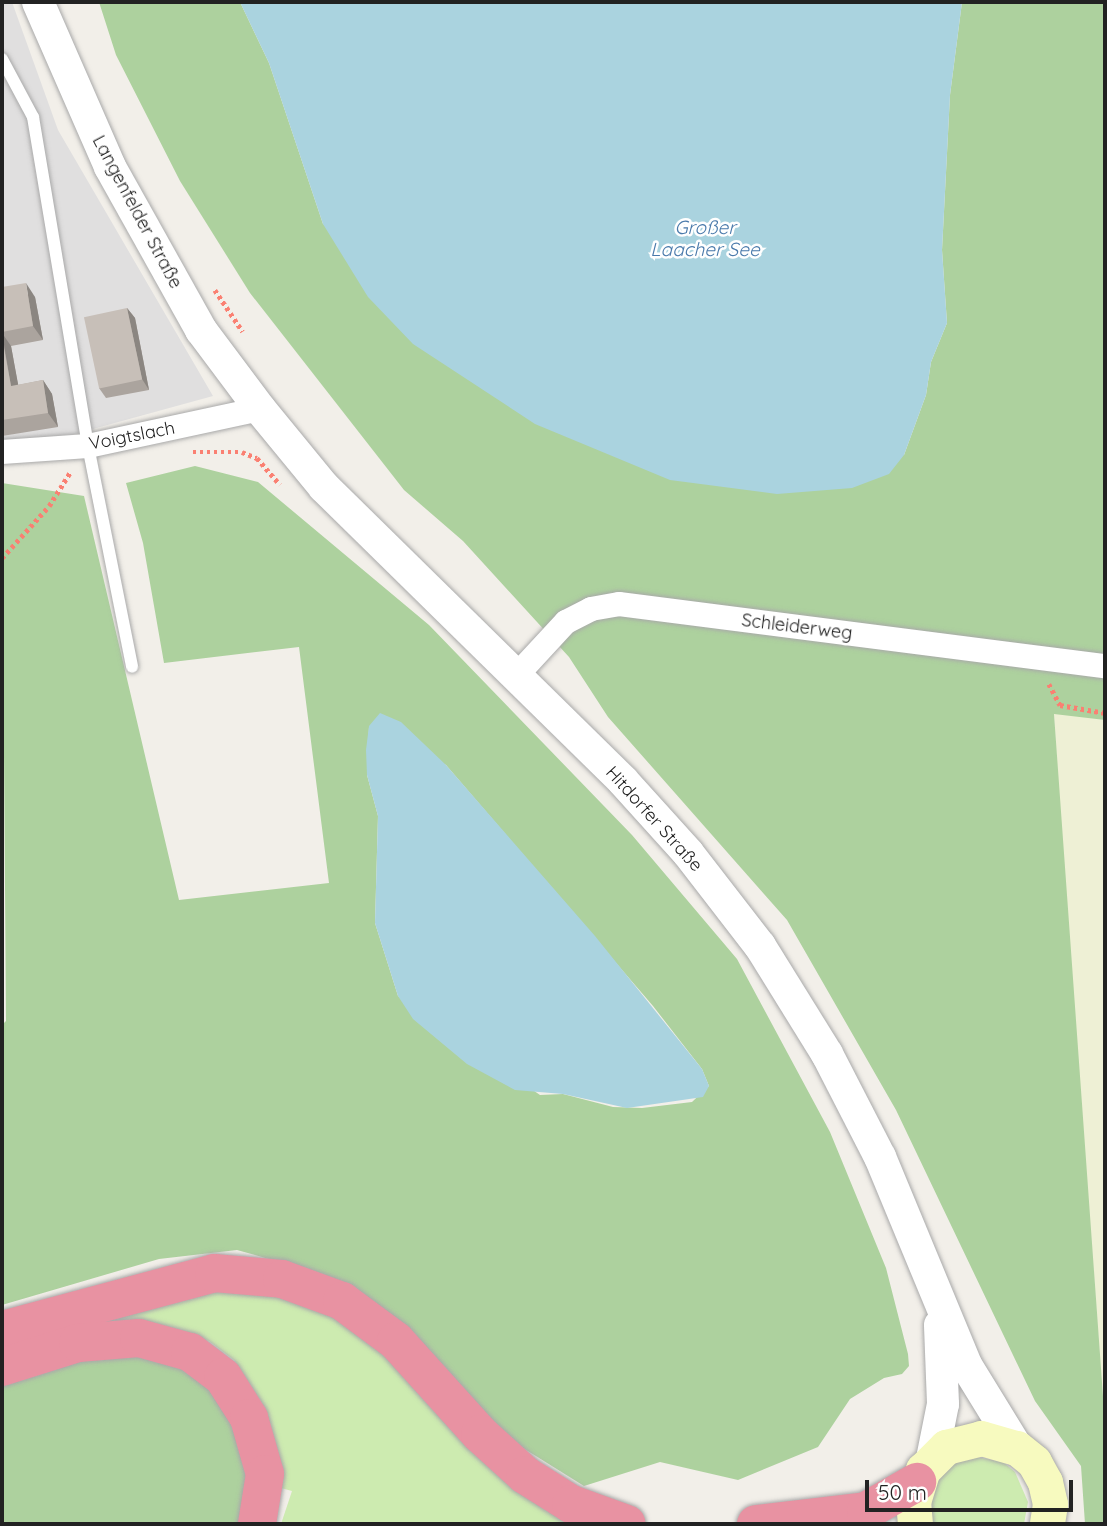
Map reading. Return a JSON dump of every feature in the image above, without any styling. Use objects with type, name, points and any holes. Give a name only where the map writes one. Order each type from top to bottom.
[{"type":"highway","points":[[2,1329],[214,1273],[282,1279],[342,1301],[396,1341],[480,1434],[525,1475],[571,1504],[627,1524]]},
{"type":"highway","points":[[2,1367],[78,1343],[139,1338],[190,1352],[223,1377],[249,1418],[265,1474],[257,1524]]},
{"type":"highway","points":[[756,1524],[866,1511],[924,1471]]},
{"type":"main road","points":[[915,1524],[913,1502],[924,1471],[963,1440],[1000,1440],[1017,1448],[1034,1462],[1045,1482],[1050,1504],[1047,1524]]},
{"type":"street","name":"Langenfelder Straße","points":[[38,2],[110,167],[201,330],[260,409]]},
{"type":"street","name":"Voigtslach","points":[[2,452],[88,446],[260,409]]},
{"type":"street","name":"Hitdorfer Straße","points":[[260,409],[324,488],[623,781],[688,853],[760,946],[827,1054],[880,1157],[939,1306],[982,1396],[1017,1448]]},
{"type":"street","name":"Schleiderweg","points":[[515,677],[566,622],[591,609],[619,604],[1105,666]]},
{"type":"street","name":"Hitdorfer Straße","points":[[924,1471],[943,1404],[939,1306]]},
{"type":"lane","points":[[2,59],[33,117],[88,446],[132,667]]},
{"type":"path","points":[[210,281],[246,337]]},
{"type":"path","points":[[155,432],[183,452],[242,452],[257,458],[282,487]]},
{"type":"path","points":[[2,558],[50,506],[88,446]]},
{"type":"path","points":[[1035,658],[1060,705],[1105,713]]},
{"type":"shaded area","points":[[2,2],[12,2],[58,130],[213,396],[71,435],[2,442]]},
{"type":"green space","points":[[99,2],[240,2],[269,63],[323,224],[904,455],[926,395],[931,362],[947,323],[942,250],[950,95],[962,2],[1105,2],[1105,720],[1054,714],[1105,1424],[1105,1524],[1085,1524],[1081,1466],[1035,1401],[896,1110],[787,920],[608,717],[569,657],[463,541],[404,490],[250,293],[180,181],[116,55]]},
{"type":"green space","points":[[195,466],[258,482],[429,625],[632,835],[737,959],[830,1132],[886,1268],[908,1354],[909,1366],[902,1374],[884,1378],[850,1399],[818,1447],[738,1480],[660,1462],[584,1486],[515,1443],[322,1274],[237,1250],[159,1259],[2,1305],[2,1025],[6,1021],[2,483],[84,496],[179,900],[329,883],[299,647],[164,663],[143,543],[126,483]],"holes":[[[369,727],[446,765],[653,1006],[702,1069],[709,1086],[692,1102],[642,1108],[613,1107],[563,1094],[540,1095],[398,996],[375,923],[378,816],[367,775]]]},
{"type":"green space","points":[[1054,713],[1105,720],[1105,1424],[1061,831]]},
{"type":"green space","points":[[233,1289],[288,1296],[365,1333],[572,1524],[281,1524],[292,1491],[277,1487],[262,1403],[234,1360],[209,1341],[155,1323],[2,1345],[157,1300]]},
{"type":"green space","points":[[148,1356],[183,1367],[206,1382],[232,1413],[249,1485],[242,1524],[2,1524],[2,1382],[77,1359]]},
{"type":"green space","points":[[971,1456],[1003,1462],[1015,1472],[1028,1502],[1024,1524],[932,1524],[932,1484],[955,1461]]},
{"type":"water","name":"Großer Laacher See","points":[[240,2],[962,2],[950,95],[942,250],[947,323],[931,362],[926,395],[904,455],[889,474],[852,488],[777,494],[670,480],[535,424],[413,344],[368,297],[323,224],[269,63]]},
{"type":"water","points":[[380,713],[401,722],[446,765],[595,936],[702,1069],[709,1086],[703,1097],[627,1108],[563,1094],[515,1090],[467,1064],[413,1019],[398,996],[375,923],[378,816],[367,775],[366,750],[369,726]]},
{"type":"building","points":[[26,283],[33,326],[2,332],[2,287]]},
{"type":"building","points":[[127,308],[142,379],[99,389],[84,317]]},
{"type":"building","points":[[2,337],[11,386],[43,380],[48,413],[2,420]]}]
